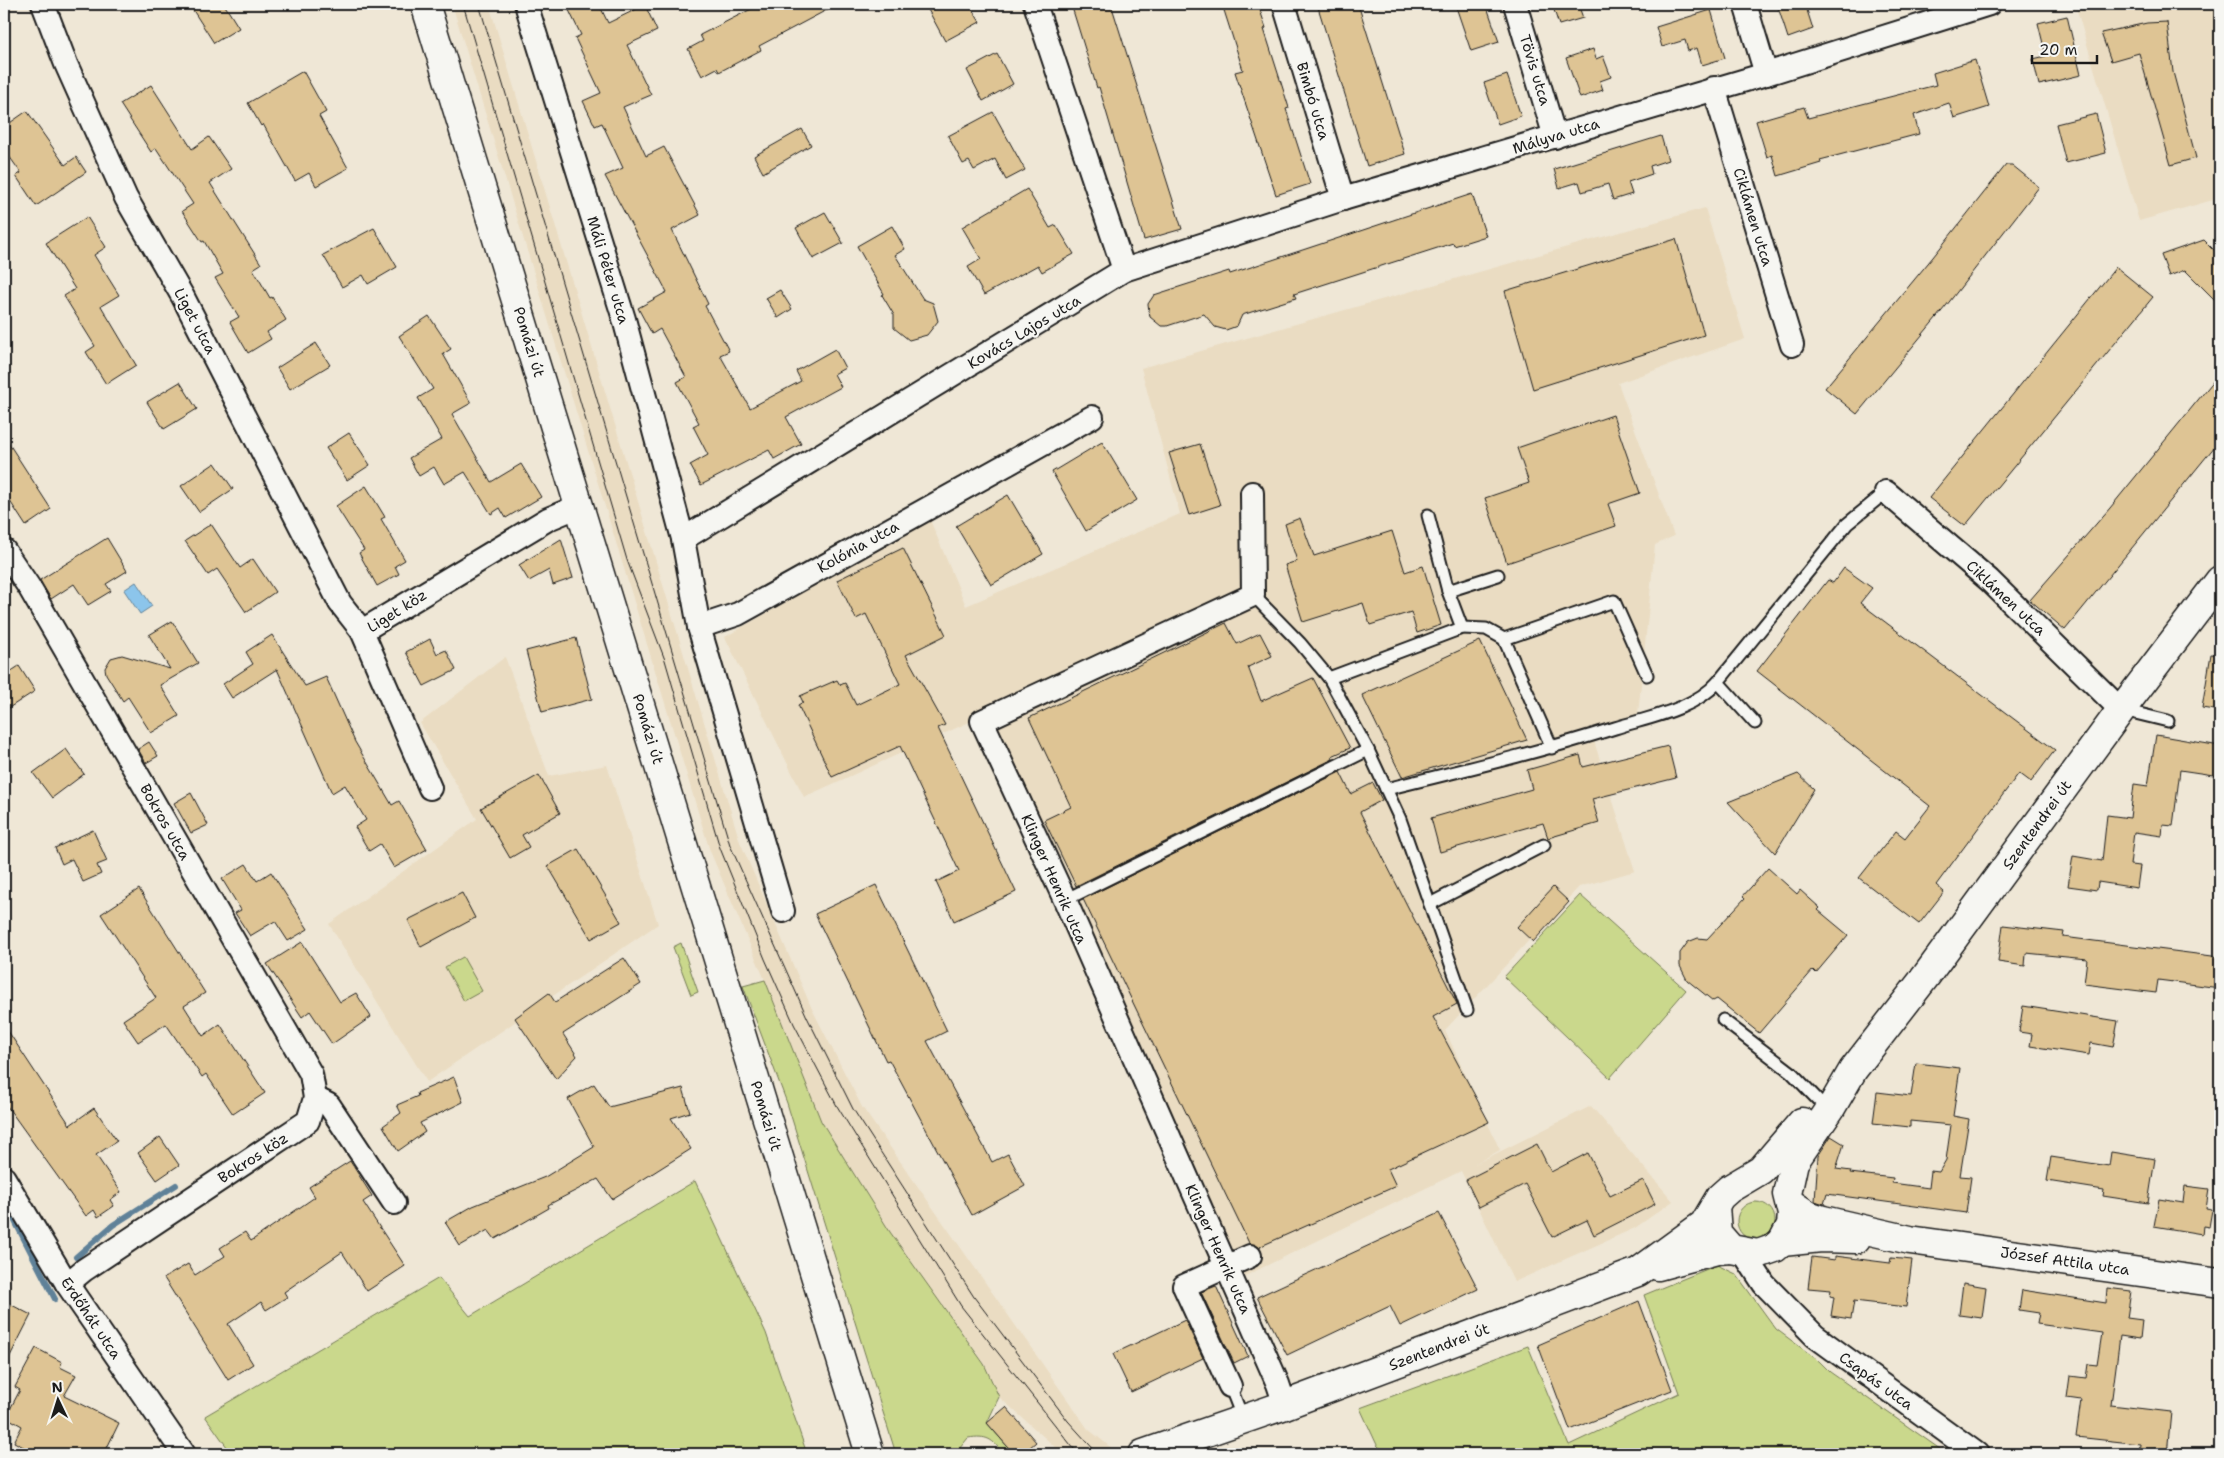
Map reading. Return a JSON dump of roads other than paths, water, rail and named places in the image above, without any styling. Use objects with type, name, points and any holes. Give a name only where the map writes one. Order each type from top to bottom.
[{"type":"main road","name":"Pomázi út","points":[[425,4],[870,1454]]},
{"type":"main road","name":"Szentendrei út","points":[[1852,1070],[1926,976],[2121,710],[2220,580]]},
{"type":"main road","points":[[1737,1251],[1717,1233],[1715,1206],[1729,1189],[1761,1170],[1820,1100],[1852,1070]]},
{"type":"main road","points":[[1779,1245],[1791,1225],[1792,1214],[1788,1199],[1794,1162],[1831,1108],[1852,1070]]},
{"type":"main road","points":[[1744,1181],[1761,1181],[1772,1184],[1808,1215],[1910,1240]]},
{"type":"main road","name":"Szentendrei út","points":[[1143,1454],[1285,1405],[1638,1272],[1704,1224],[1715,1206]]},
{"type":"main road","points":[[1638,1272],[1717,1250],[1758,1254],[1779,1245],[1822,1238],[1910,1240]]},
{"type":"main road","name":"József Attila utca","points":[[1910,1240],[2220,1282]]},
{"type":"street","name":"Liget utca","points":[[43,4],[66,64],[126,198],[183,297],[340,603],[362,631]]},
{"type":"street","name":"Máli Péter utca","points":[[526,4],[624,319],[683,540]]},
{"type":"street","points":[[1035,4],[1124,270]]},
{"type":"street","name":"Bimbó utca","points":[[1284,4],[1343,199]]},
{"type":"street","name":"Tövis utca","points":[[1515,4],[1556,137]]},
{"type":"street","points":[[1745,4],[1766,74]]},
{"type":"street","name":"Mályva utca","points":[[1124,270],[1343,199],[1766,74],[1980,5]]},
{"type":"street","name":"Ciklámen utca","points":[[1714,88],[1792,346]]},
{"type":"street","name":"Kovács Lajos utca","points":[[683,540],[1124,270]]},
{"type":"street","name":"Kolónia utca","points":[[699,627],[738,614],[1092,417]]},
{"type":"street","name":"Ciklámen utca","points":[[1886,492],[1989,580],[2121,710]]},
{"type":"street","points":[[1252,493],[1253,595]]},
{"type":"street","name":"Liget köz","points":[[430,788],[362,631],[548,520],[579,506]]},
{"type":"street","points":[[683,540],[699,627],[783,911]]},
{"type":"street","name":"Bokros utca","points":[[4,550],[34,596],[311,1074],[315,1098]]},
{"type":"street","name":"Klinger Henrik utca","points":[[1253,595],[982,721],[1065,900],[1278,1384],[1285,1405]]},
{"type":"street","points":[[315,1098],[329,1105],[394,1204]]},
{"type":"street","name":"Bokros köz","points":[[67,1284],[84,1270],[308,1121],[315,1098]]},
{"type":"street","name":"Erdőhát utca","points":[[4,1178],[67,1284],[184,1454]]},
{"type":"street","name":"Csapás utca","points":[[1779,1245],[1772,1265],[1773,1279],[1781,1300]]},
{"type":"street","name":"Csapás utca","points":[[1737,1251],[1764,1284],[1814,1336],[1977,1454]]},
{"type":"street","points":[[1230,1386],[1184,1286],[1250,1256]]},
{"type":"lane","points":[[1386,790],[1552,748],[1676,709],[1708,692],[1847,524],[1886,492]]},
{"type":"lane","points":[[1428,515],[1448,591],[1462,628]]},
{"type":"lane","points":[[1448,591],[1498,575]]},
{"type":"lane","points":[[1253,595],[1300,643],[1329,678],[1368,750],[1400,819],[1449,954],[1467,1010]]},
{"type":"lane","points":[[1504,638],[1614,601],[1647,675]]},
{"type":"lane","points":[[1329,678],[1462,628],[1486,629],[1504,638],[1552,748]]},
{"type":"lane","points":[[1718,682],[1755,723]]},
{"type":"lane","points":[[2121,710],[2168,721]]},
{"type":"lane","points":[[1065,900],[1368,750]]},
{"type":"lane","points":[[1430,904],[1544,845]]},
{"type":"lane","points":[[1722,1020],[1791,1072],[1820,1100]]},
{"type":"lane","points":[[1230,1386],[1243,1418]]},
{"type":"water","points":[[136,582],[152,606],[140,614],[124,590]]},
{"type":"water","points":[[4,1425],[9,1430],[11,1436],[5,1448]]},
{"type":"waterway","points":[[76,1257],[113,1225],[176,1185]]},
{"type":"waterway","points":[[4,1200],[55,1299]]},
{"type":"tram line","points":[[463,4],[627,560],[665,660],[720,848],[765,959],[794,1024],[837,1106],[961,1306],[1078,1454]]},
{"type":"tram line","points":[[479,4],[730,845],[807,1017],[853,1109],[974,1297],[1068,1421],[1098,1454]]}]
